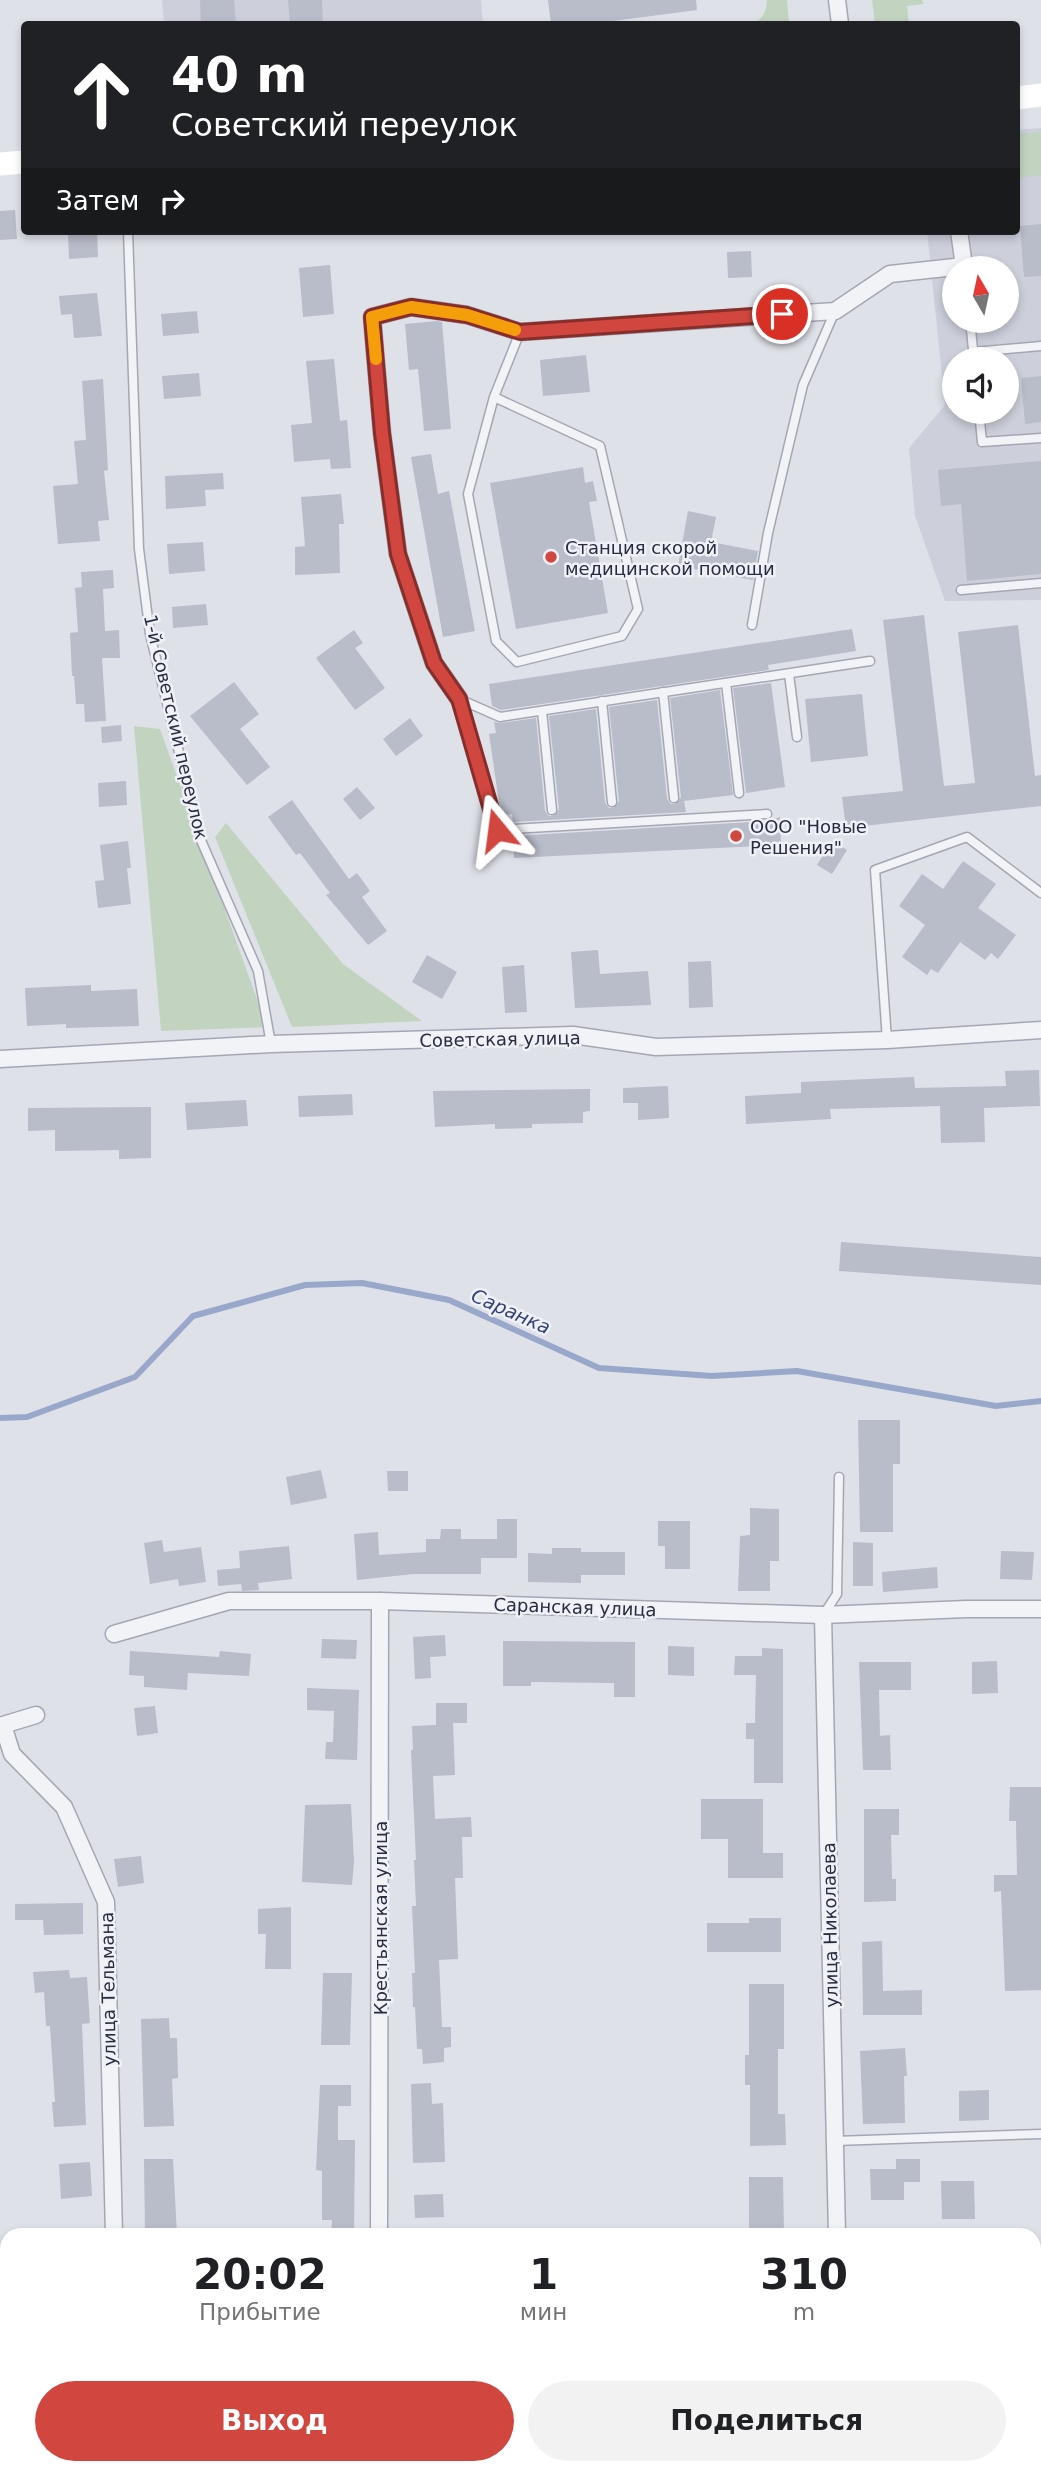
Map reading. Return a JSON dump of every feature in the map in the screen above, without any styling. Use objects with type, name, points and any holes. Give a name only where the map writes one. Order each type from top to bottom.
[{"type":"main road","points":[[1020,98],[1041,95]]},
{"type":"main road","points":[[0,164],[21,162]]},
{"type":"street","points":[[837,0],[840,21]]},
{"type":"street","points":[[960,235],[962,256]]},
{"type":"street","points":[[459,699],[434,663],[398,554],[382,433],[372,317],[411,307],[467,315],[520,332],[835,311],[890,274],[942,269]]},
{"type":"street","name":"Советская улица","points":[[0,1059],[271,1044],[573,1035],[656,1047],[887,1040],[1041,1030]]},
{"type":"street","name":"Саранская улица","points":[[114,1634],[229,1601],[380,1601],[823,1615],[1041,1609]]},
{"type":"street","name":"Крестьянская улица","points":[[379,2228],[380,1601]]},
{"type":"street","name":"улица Николаева","points":[[823,1615],[837,2228]]},
{"type":"street","name":"улица Тельмана","points":[[36,1715],[3,1725],[12,1754],[64,1807],[106,1902],[114,2228]]},
{"type":"lane","name":"1-й Советский переулок","points":[[128,235],[139,549],[150,634],[200,838],[258,971],[271,1044]]},
{"type":"lane","points":[[752,625],[768,533],[803,385],[835,311]]},
{"type":"lane","points":[[494,397],[600,446],[638,609],[622,636],[517,662],[496,641],[468,494],[494,397],[520,332]]},
{"type":"lane","points":[[1019,349],[1041,346]]},
{"type":"lane","points":[[980,424],[982,442],[1041,438]]},
{"type":"lane","points":[[961,590],[1041,583]]},
{"type":"lane","points":[[459,699],[500,717],[870,661]]},
{"type":"lane","points":[[789,674],[797,737]]},
{"type":"lane","points":[[726,683],[739,793]]},
{"type":"lane","points":[[663,692],[674,798]]},
{"type":"lane","points":[[459,699],[497,830],[766,814]]},
{"type":"lane","points":[[602,702],[612,802]]},
{"type":"lane","points":[[542,710],[552,810]]},
{"type":"lane","points":[[887,1040],[875,870],[967,837],[1041,893]]},
{"type":"lane","points":[[823,1615],[837,1594],[839,1477]]},
{"type":"lane","points":[[835,2141],[1041,2134]]},
{"type":"shaded area","points":[[162,0],[481,0],[483,21],[164,21]]},
{"type":"shaded area","points":[[1041,128],[1041,600],[945,601],[915,516],[909,448],[942,409],[942,424],[1019,424],[1019,347],[942,347],[942,376],[927,235],[1020,235],[1020,130]]},
{"type":"green space","points":[[767,0],[787,0],[789,21],[756,21],[766,9]]},
{"type":"green space","points":[[872,0],[922,0],[924,4],[907,6],[909,21],[875,21]]},
{"type":"green space","points":[[1041,132],[1041,175],[1020,178],[1020,134]]},
{"type":"green space","points":[[134,726],[160,729],[267,1027],[161,1031]]},
{"type":"green space","points":[[226,823],[343,964],[422,1021],[292,1027],[215,837]]},
{"type":"building","points":[[200,0],[234,0],[236,21],[201,21]]},
{"type":"building","points":[[288,0],[322,0],[323,21],[290,21]]},
{"type":"building","points":[[548,0],[696,0],[697,10],[613,21],[551,21]]},
{"type":"building","points":[[15,210],[17,239],[0,240],[0,211]]},
{"type":"building","points":[[1041,224],[1041,276],[1024,277],[1020,226]]},
{"type":"building","points":[[68,235],[97,235],[98,257],[69,259]]},
{"type":"building","points":[[751,251],[752,277],[728,278],[727,252]]},
{"type":"building","points":[[330,265],[334,314],[303,317],[299,268]]},
{"type":"building","points":[[97,293],[102,336],[74,338],[72,314],[61,315],[59,296]]},
{"type":"building","points":[[197,311],[199,333],[163,336],[161,314]]},
{"type":"building","points":[[442,322],[451,429],[424,431],[418,369],[409,370],[405,324]]},
{"type":"building","points":[[586,355],[590,392],[543,396],[540,360]]},
{"type":"building","points":[[334,359],[340,421],[347,420],[351,468],[331,469],[330,459],[294,462],[291,425],[312,423],[306,361]]},
{"type":"building","points":[[199,373],[201,396],[164,399],[162,376]]},
{"type":"building","points":[[1041,376],[1041,422],[1025,424],[1021,378]]},
{"type":"building","points":[[103,379],[108,470],[104,471],[109,520],[98,521],[100,541],[58,544],[53,486],[78,484],[74,441],[86,440],[82,381]]},
{"type":"building","points":[[431,454],[438,494],[449,491],[475,631],[443,637],[411,457]]},
{"type":"building","points":[[1041,461],[1041,574],[967,581],[961,504],[941,506],[938,470]]},
{"type":"building","name":"Станция скорой медицинской помощи","points":[[583,467],[585,483],[593,481],[597,501],[589,502],[608,613],[516,629],[490,483]]},
{"type":"building","points":[[223,473],[224,489],[205,490],[206,506],[166,509],[165,476]]},
{"type":"building","points":[[341,494],[344,524],[339,524],[340,573],[295,575],[295,547],[305,546],[301,497]]},
{"type":"building","points":[[688,511],[716,517],[711,542],[758,551],[753,580],[678,566]]},
{"type":"building","points":[[203,542],[205,571],[169,574],[167,544]]},
{"type":"building","points":[[113,570],[114,588],[103,589],[105,631],[119,630],[120,658],[102,658],[106,721],[85,722],[84,704],[76,704],[72,676],[70,633],[78,632],[75,588],[82,587],[81,572]]},
{"type":"building","points":[[206,604],[208,625],[173,628],[172,607]]},
{"type":"building","points":[[924,615],[944,786],[975,783],[958,632],[1018,625],[1035,776],[1041,775],[1041,806],[846,828],[842,797],[903,791],[883,620]]},
{"type":"building","points":[[852,629],[856,651],[768,665],[769,670],[501,710],[492,706],[489,684]]},
{"type":"building","points":[[354,630],[363,643],[355,648],[385,688],[355,710],[316,658]]},
{"type":"building","points":[[234,682],[259,714],[240,729],[270,767],[247,785],[190,716]]},
{"type":"building","points":[[771,683],[785,787],[746,793],[733,688]]},
{"type":"building","points":[[720,690],[733,795],[684,801],[686,812],[513,822],[512,814],[501,816],[489,734],[496,733],[494,722],[536,718],[545,811],[549,816],[553,816],[559,809],[549,716],[596,709],[605,803],[609,808],[613,808],[619,801],[609,707],[657,700],[667,799],[671,804],[675,804],[681,797],[670,698]]},
{"type":"building","points":[[862,694],[868,756],[811,762],[805,699]]},
{"type":"building","points":[[410,718],[423,736],[396,756],[383,739]]},
{"type":"building","points":[[121,725],[122,741],[102,743],[101,727]]},
{"type":"building","points":[[126,781],[127,805],[99,807],[98,783]]},
{"type":"building","points":[[357,787],[375,808],[360,820],[343,799]]},
{"type":"building","points":[[292,800],[349,879],[357,873],[370,891],[362,897],[387,931],[368,945],[326,895],[330,893],[300,853],[296,855],[268,817]]},
{"type":"building","points":[[780,817],[781,845],[514,858],[513,836],[767,821]]},
{"type":"building","points":[[128,841],[131,868],[127,868],[131,904],[98,908],[95,881],[104,880],[100,845]]},
{"type":"building","points":[[832,841],[847,850],[832,874],[817,865]]},
{"type":"building","points":[[963,861],[996,884],[978,908],[1016,935],[998,959],[991,953],[985,960],[960,942],[938,973],[931,969],[927,975],[902,957],[925,925],[899,906],[922,874],[943,889]]},
{"type":"building","points":[[598,950],[600,974],[648,971],[651,1005],[575,1008],[571,952]]},
{"type":"building","points":[[427,955],[457,972],[442,999],[412,982]]},
{"type":"building","points":[[711,961],[713,1007],[689,1008],[688,962]]},
{"type":"building","points":[[524,965],[527,1012],[505,1013],[502,967]]},
{"type":"building","points":[[91,985],[91,991],[137,989],[139,1026],[27,1026],[25,988]]},
{"type":"building","points":[[1039,1070],[1040,1106],[984,1108],[985,1142],[941,1143],[940,1106],[830,1109],[831,1119],[746,1124],[745,1096],[801,1093],[801,1082],[914,1077],[915,1088],[1006,1086],[1005,1071]]},
{"type":"building","points":[[668,1086],[669,1118],[638,1120],[638,1103],[623,1103],[623,1088]]},
{"type":"building","points":[[590,1089],[590,1111],[583,1112],[583,1123],[532,1124],[532,1128],[495,1129],[495,1124],[435,1127],[433,1091]]},
{"type":"building","points":[[352,1094],[353,1115],[299,1117],[298,1096]]},
{"type":"building","points":[[246,1100],[248,1126],[187,1130],[185,1103]]},
{"type":"building","points":[[151,1107],[151,1158],[119,1159],[119,1150],[55,1151],[55,1130],[28,1131],[28,1108]]},
{"type":"building","points":[[841,1242],[1041,1257],[1041,1285],[839,1271]]},
{"type":"building","points":[[858,1420],[900,1420],[900,1464],[893,1464],[893,1532],[860,1532]]},
{"type":"building","points":[[321,1470],[327,1498],[291,1505],[286,1477]]},
{"type":"building","points":[[387,1471],[408,1471],[408,1491],[388,1491]]},
{"type":"building","points":[[750,1508],[779,1509],[779,1561],[770,1561],[770,1591],[738,1591],[740,1536],[750,1535]]},
{"type":"building","points":[[497,1519],[517,1519],[517,1558],[481,1558],[481,1574],[413,1574],[357,1580],[354,1534],[378,1532],[379,1555],[426,1552],[426,1539],[440,1539],[441,1529],[461,1529],[461,1539],[497,1539]]},
{"type":"building","points":[[658,1521],[690,1521],[690,1569],[665,1569],[665,1546],[658,1546]]},
{"type":"building","points":[[162,1540],[164,1552],[201,1547],[206,1582],[179,1586],[178,1579],[150,1584],[144,1543]]},
{"type":"building","points":[[853,1542],[873,1543],[873,1586],[853,1586]]},
{"type":"building","points":[[289,1546],[292,1579],[258,1583],[259,1590],[242,1591],[241,1584],[218,1586],[217,1570],[240,1568],[239,1551]]},
{"type":"building","points":[[552,1548],[581,1548],[581,1552],[625,1552],[625,1575],[581,1575],[581,1583],[528,1582],[528,1553],[552,1554]]},
{"type":"building","points":[[1001,1551],[1034,1552],[1032,1580],[1000,1579]]},
{"type":"building","points":[[937,1567],[938,1588],[883,1592],[882,1572]]},
{"type":"building","points":[[445,1635],[446,1656],[430,1657],[431,1678],[415,1679],[413,1637]]},
{"type":"building","points":[[322,1639],[357,1640],[356,1659],[321,1658]]},
{"type":"building","points":[[503,1641],[635,1642],[635,1697],[614,1697],[614,1683],[531,1682],[531,1686],[503,1686]]},
{"type":"building","points":[[668,1646],[694,1647],[694,1676],[668,1675]]},
{"type":"building","points":[[762,1648],[783,1649],[783,1783],[754,1783],[754,1739],[746,1739],[746,1723],[755,1723],[756,1675],[734,1675],[735,1656],[762,1656]]},
{"type":"building","points":[[130,1651],[219,1657],[220,1651],[251,1654],[249,1676],[188,1673],[187,1690],[144,1687],[144,1676],[129,1675]]},
{"type":"building","points":[[997,1661],[998,1693],[972,1694],[972,1662]]},
{"type":"building","points":[[859,1662],[911,1662],[911,1690],[879,1690],[880,1736],[890,1735],[891,1770],[863,1770]]},
{"type":"building","points":[[307,1688],[359,1690],[357,1760],[325,1759],[326,1742],[333,1742],[334,1711],[307,1710]]},
{"type":"building","points":[[436,1703],[467,1703],[467,1723],[453,1723],[455,1775],[433,1776],[435,1819],[471,1817],[472,1837],[462,1837],[463,1878],[455,1878],[458,1959],[439,1960],[442,2027],[451,2027],[451,2047],[444,2048],[444,2062],[423,2064],[422,2049],[417,2049],[413,2007],[412,1973],[415,1973],[412,1906],[416,1906],[416,1860],[411,1750],[412,1726],[436,1725]]},
{"type":"building","points":[[155,1706],[158,1733],[137,1736],[134,1708]]},
{"type":"building","points":[[1010,1787],[1041,1787],[1041,1990],[1005,1991],[1001,1891],[994,1892],[994,1875],[1017,1875],[1016,1821],[1009,1821]]},
{"type":"building","points":[[701,1799],[763,1799],[763,1853],[783,1853],[783,1878],[728,1878],[728,1839],[701,1839]]},
{"type":"building","points":[[351,1804],[354,1862],[352,1885],[302,1882],[305,1805]]},
{"type":"building","points":[[864,1809],[899,1809],[899,1835],[891,1835],[892,1879],[896,1879],[896,1901],[864,1902]]},
{"type":"building","points":[[141,1856],[144,1883],[118,1887],[114,1859]]},
{"type":"building","points":[[83,1903],[83,1934],[44,1935],[43,1920],[15,1920],[15,1904]]},
{"type":"building","points":[[291,1907],[291,1969],[265,1969],[266,1934],[258,1934],[258,1909]]},
{"type":"building","points":[[749,1918],[781,1918],[781,1952],[707,1952],[707,1923],[749,1923]]},
{"type":"building","points":[[882,1941],[883,1991],[922,1990],[922,2015],[863,2015],[862,1942]]},
{"type":"building","points":[[69,1970],[70,1978],[87,1977],[90,2023],[82,2024],[86,2125],[54,2127],[50,2026],[46,2026],[44,1992],[35,1993],[33,1972]]},
{"type":"building","points":[[323,1973],[352,1973],[350,2045],[321,2045]]},
{"type":"building","points":[[749,1984],[784,1984],[784,2049],[778,2049],[778,2114],[785,2114],[786,2145],[750,2146],[750,2085],[745,2085],[745,2055],[749,2055]]},
{"type":"building","points":[[169,2018],[170,2038],[177,2038],[178,2078],[172,2079],[174,2126],[144,2127],[141,2019]]},
{"type":"building","points":[[905,2048],[905,2123],[863,2124],[860,2051]]},
{"type":"building","points":[[431,2083],[432,2104],[443,2103],[445,2162],[413,2163],[411,2084]]},
{"type":"building","points":[[320,2085],[351,2085],[351,2106],[338,2106],[338,2140],[355,2140],[354,2228],[331,2228],[332,2220],[322,2220],[322,2171],[316,2170]]},
{"type":"building","points":[[989,2090],[989,2120],[959,2121],[959,2091]]},
{"type":"building","points":[[144,2159],[173,2159],[177,2228],[145,2228]]},
{"type":"building","points":[[896,2159],[920,2159],[920,2182],[904,2182],[904,2200],[871,2200],[870,2169],[896,2169]]},
{"type":"building","points":[[90,2162],[92,2196],[61,2199],[59,2164]]},
{"type":"building","points":[[749,2177],[783,2177],[784,2228],[749,2228]]},
{"type":"building","points":[[941,2181],[974,2181],[975,2219],[942,2219]]},
{"type":"building","points":[[443,2194],[444,2217],[415,2218],[414,2195]]},
{"type":"waterway","name":"Саранка","points":[[0,1418],[27,1417],[135,1377],[193,1316],[305,1285],[362,1283],[449,1300],[599,1368],[712,1376],[797,1371],[996,1406],[1041,1401]]},
{"type":"slow traffic","points":[[376,359],[372,317],[411,307],[467,315],[515,330]]},
{"type":"place","name":"Станция скорой медицинской помощи","points":[[551,557]]},
{"type":"place","name":"ООО \"Новые Решения\"","points":[[736,836]]},
{"type":"route","points":[[497,830],[459,699],[434,663],[398,554],[382,433],[372,317],[411,307],[467,315],[520,332],[782,314]]}]
